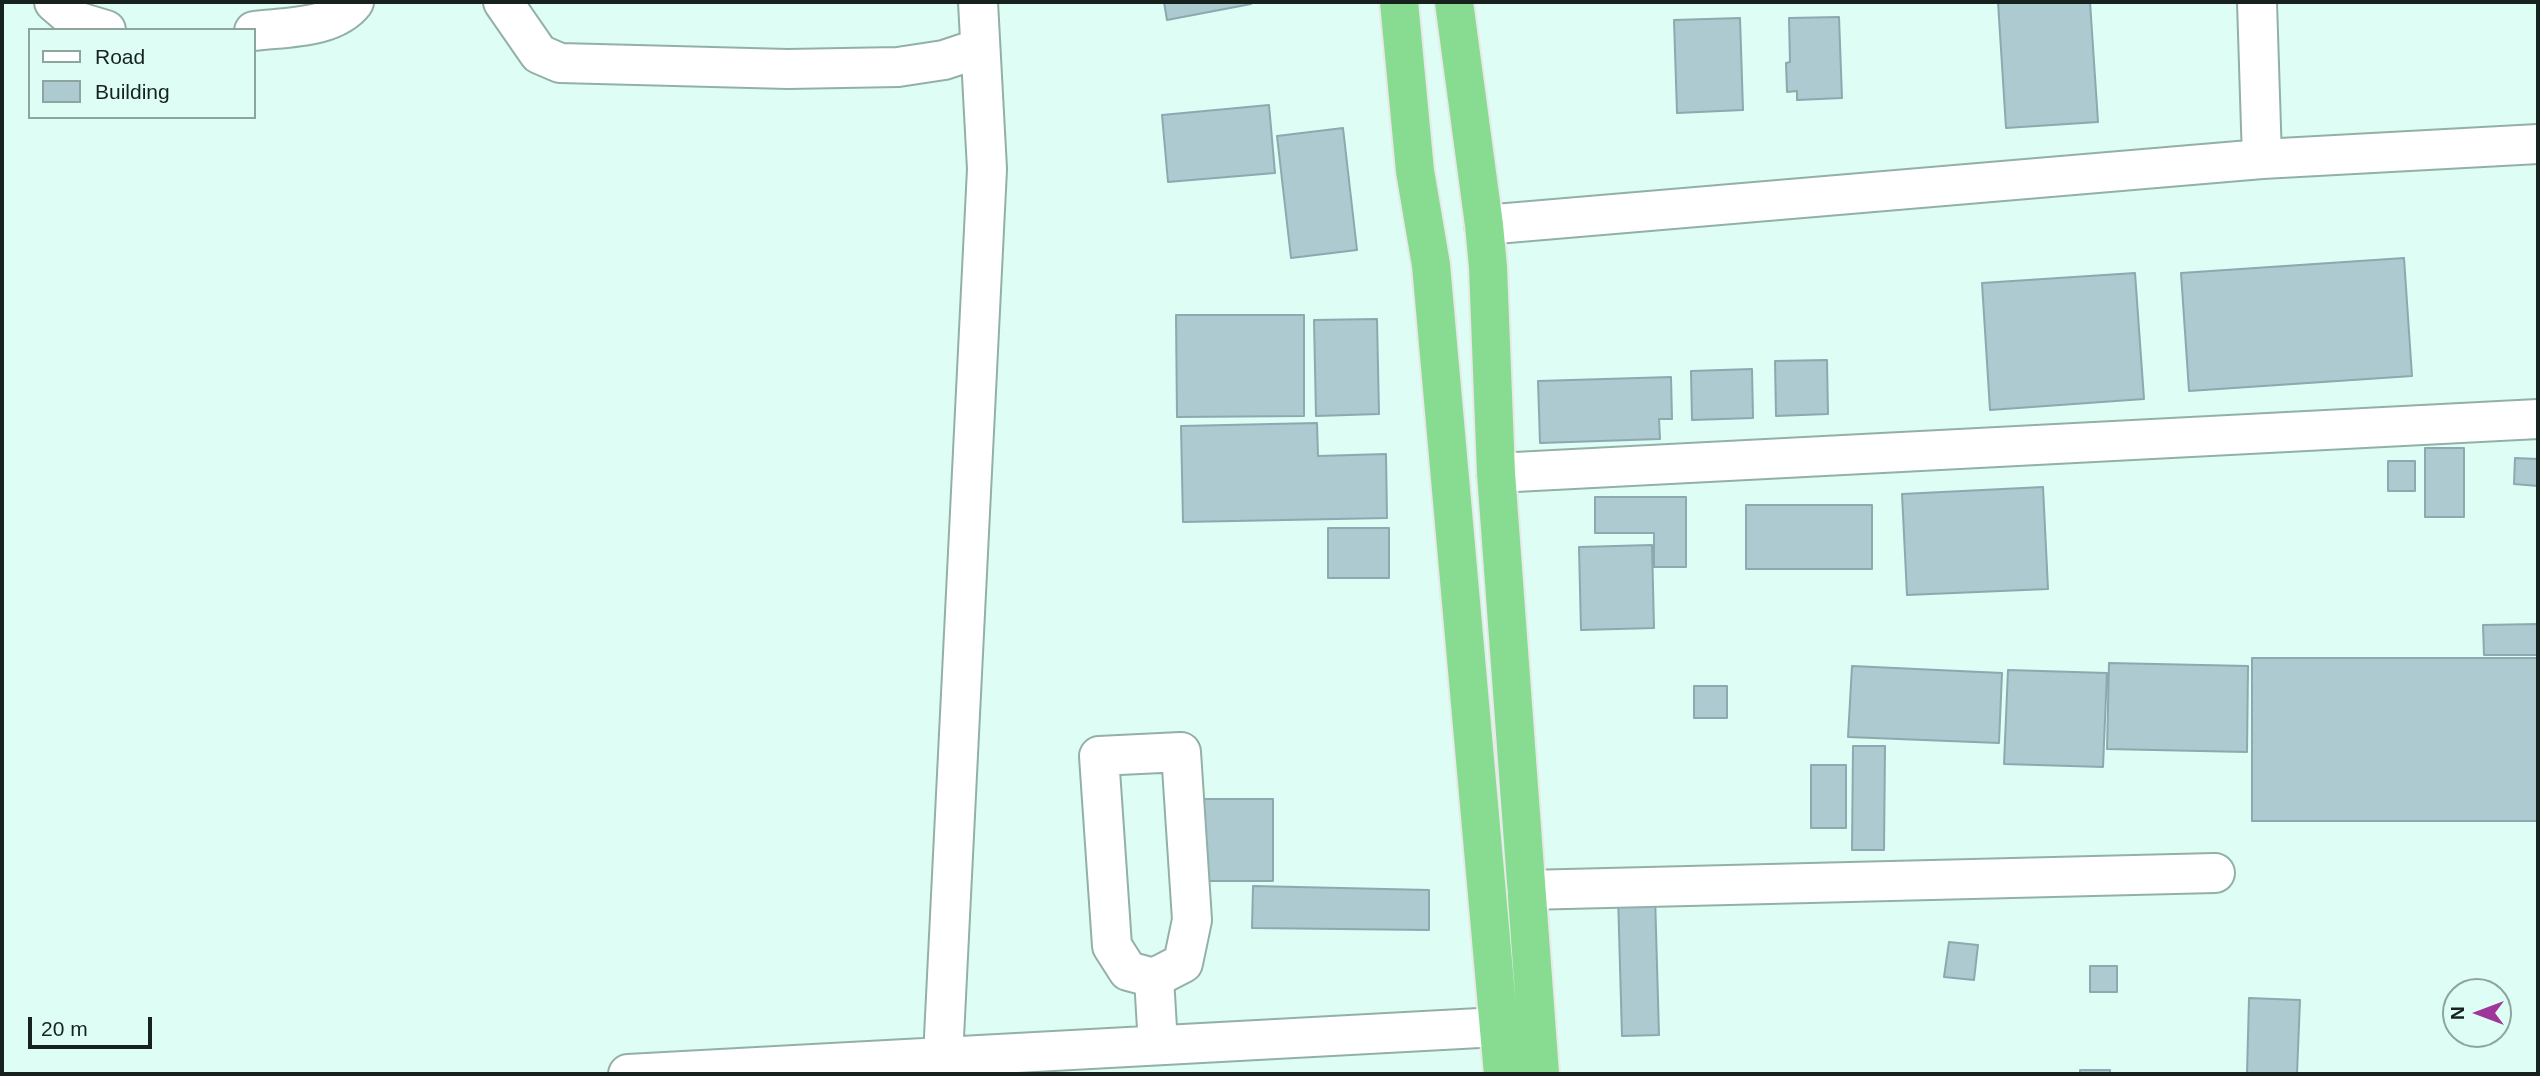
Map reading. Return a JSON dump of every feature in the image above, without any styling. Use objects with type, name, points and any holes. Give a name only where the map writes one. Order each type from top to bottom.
[{"type":"highway","points":[[1399,2],[1415,171],[1431,265],[1503,1074]]},
{"type":"highway","points":[[1454,2],[1484,225],[1496,472],[1540,1074]]},
{"type":"street","points":[[54,2],[76,21],[99,28]]},
{"type":"street","points":[[256,31],[320,22],[346,11],[354,2]]},
{"type":"street","points":[[503,2],[539,54],[560,63],[788,69],[898,67],[944,60],[980,48]]},
{"type":"street","points":[[943,1057],[987,169],[978,2]]},
{"type":"street","points":[[2258,2],[2262,159]]},
{"type":"street","points":[[1484,225],[2262,159],[2538,144]]},
{"type":"street","points":[[1496,472],[2538,419]]},
{"type":"street","points":[[1181,752],[1192,920],[1183,963],[1154,978],[1128,971],[1112,946],[1100,756],[1181,752]]},
{"type":"street","points":[[1526,890],[2215,873]]},
{"type":"street","points":[[1154,978],[1158,1045]]},
{"type":"street","points":[[640,1074],[1498,1027]]},
{"type":"building","points":[[1164,2],[1251,2],[1251,4],[1167,20]]},
{"type":"building","points":[[1998,2],[2090,2],[2098,122],[2006,128]]},
{"type":"building","points":[[1839,17],[1842,98],[1797,100],[1797,91],[1787,92],[1786,63],[1790,62],[1789,18]]},
{"type":"building","points":[[1740,18],[1743,110],[1677,113],[1674,20]]},
{"type":"building","points":[[1269,105],[1275,173],[1168,182],[1162,115]]},
{"type":"building","points":[[1343,128],[1357,250],[1291,258],[1277,136]]},
{"type":"building","points":[[2404,258],[2412,376],[2189,391],[2181,273]]},
{"type":"building","points":[[2135,273],[2144,399],[1990,410],[1982,283]]},
{"type":"building","points":[[1176,315],[1304,315],[1304,416],[1177,417]]},
{"type":"building","points":[[1377,319],[1379,414],[1316,416],[1314,320]]},
{"type":"building","points":[[1827,360],[1828,414],[1776,416],[1775,361]]},
{"type":"building","points":[[1752,369],[1753,418],[1692,420],[1691,371]]},
{"type":"building","points":[[1671,377],[1672,419],[1659,419],[1660,439],[1540,443],[1538,381]]},
{"type":"building","points":[[1317,423],[1318,456],[1386,454],[1387,518],[1183,522],[1181,426]]},
{"type":"building","points":[[2425,448],[2464,448],[2464,517],[2425,517]]},
{"type":"building","points":[[2515,458],[2538,459],[2538,486],[2514,484]]},
{"type":"building","points":[[2388,461],[2415,461],[2415,491],[2388,491]]},
{"type":"building","points":[[2043,487],[2048,589],[1907,595],[1902,494]]},
{"type":"building","points":[[1595,497],[1686,497],[1686,567],[1654,567],[1654,533],[1595,533]]},
{"type":"building","points":[[1746,505],[1872,505],[1872,569],[1746,569]]},
{"type":"building","points":[[1328,528],[1389,528],[1389,578],[1328,578]]},
{"type":"building","points":[[1652,545],[1654,628],[1581,630],[1579,547]]},
{"type":"building","points":[[2538,624],[2538,655],[2484,655],[2483,625]]},
{"type":"building","points":[[2252,658],[2538,658],[2538,821],[2252,821]]},
{"type":"building","points":[[2109,663],[2248,666],[2247,752],[2107,749]]},
{"type":"building","points":[[1852,666],[2002,673],[1999,743],[1848,737]]},
{"type":"building","points":[[2008,670],[2107,673],[2103,767],[2004,764]]},
{"type":"building","points":[[1694,686],[1727,686],[1727,718],[1694,718]]},
{"type":"building","points":[[1853,746],[1885,746],[1884,850],[1852,850]]},
{"type":"building","points":[[1811,765],[1846,765],[1846,828],[1811,828]]},
{"type":"building","points":[[1202,799],[1273,799],[1273,881],[1202,881]]},
{"type":"building","points":[[1253,886],[1429,890],[1429,930],[1252,928]]},
{"type":"building","points":[[1655,895],[1659,1035],[1622,1036],[1618,896]]},
{"type":"building","points":[[1949,942],[1978,945],[1974,980],[1944,977]]},
{"type":"building","points":[[2090,966],[2117,966],[2117,992],[2090,992]]},
{"type":"building","points":[[2249,998],[2300,1000],[2297,1074],[2247,1074]]},
{"type":"building","points":[[2080,1070],[2110,1070],[2110,1074],[2080,1074]]}]
